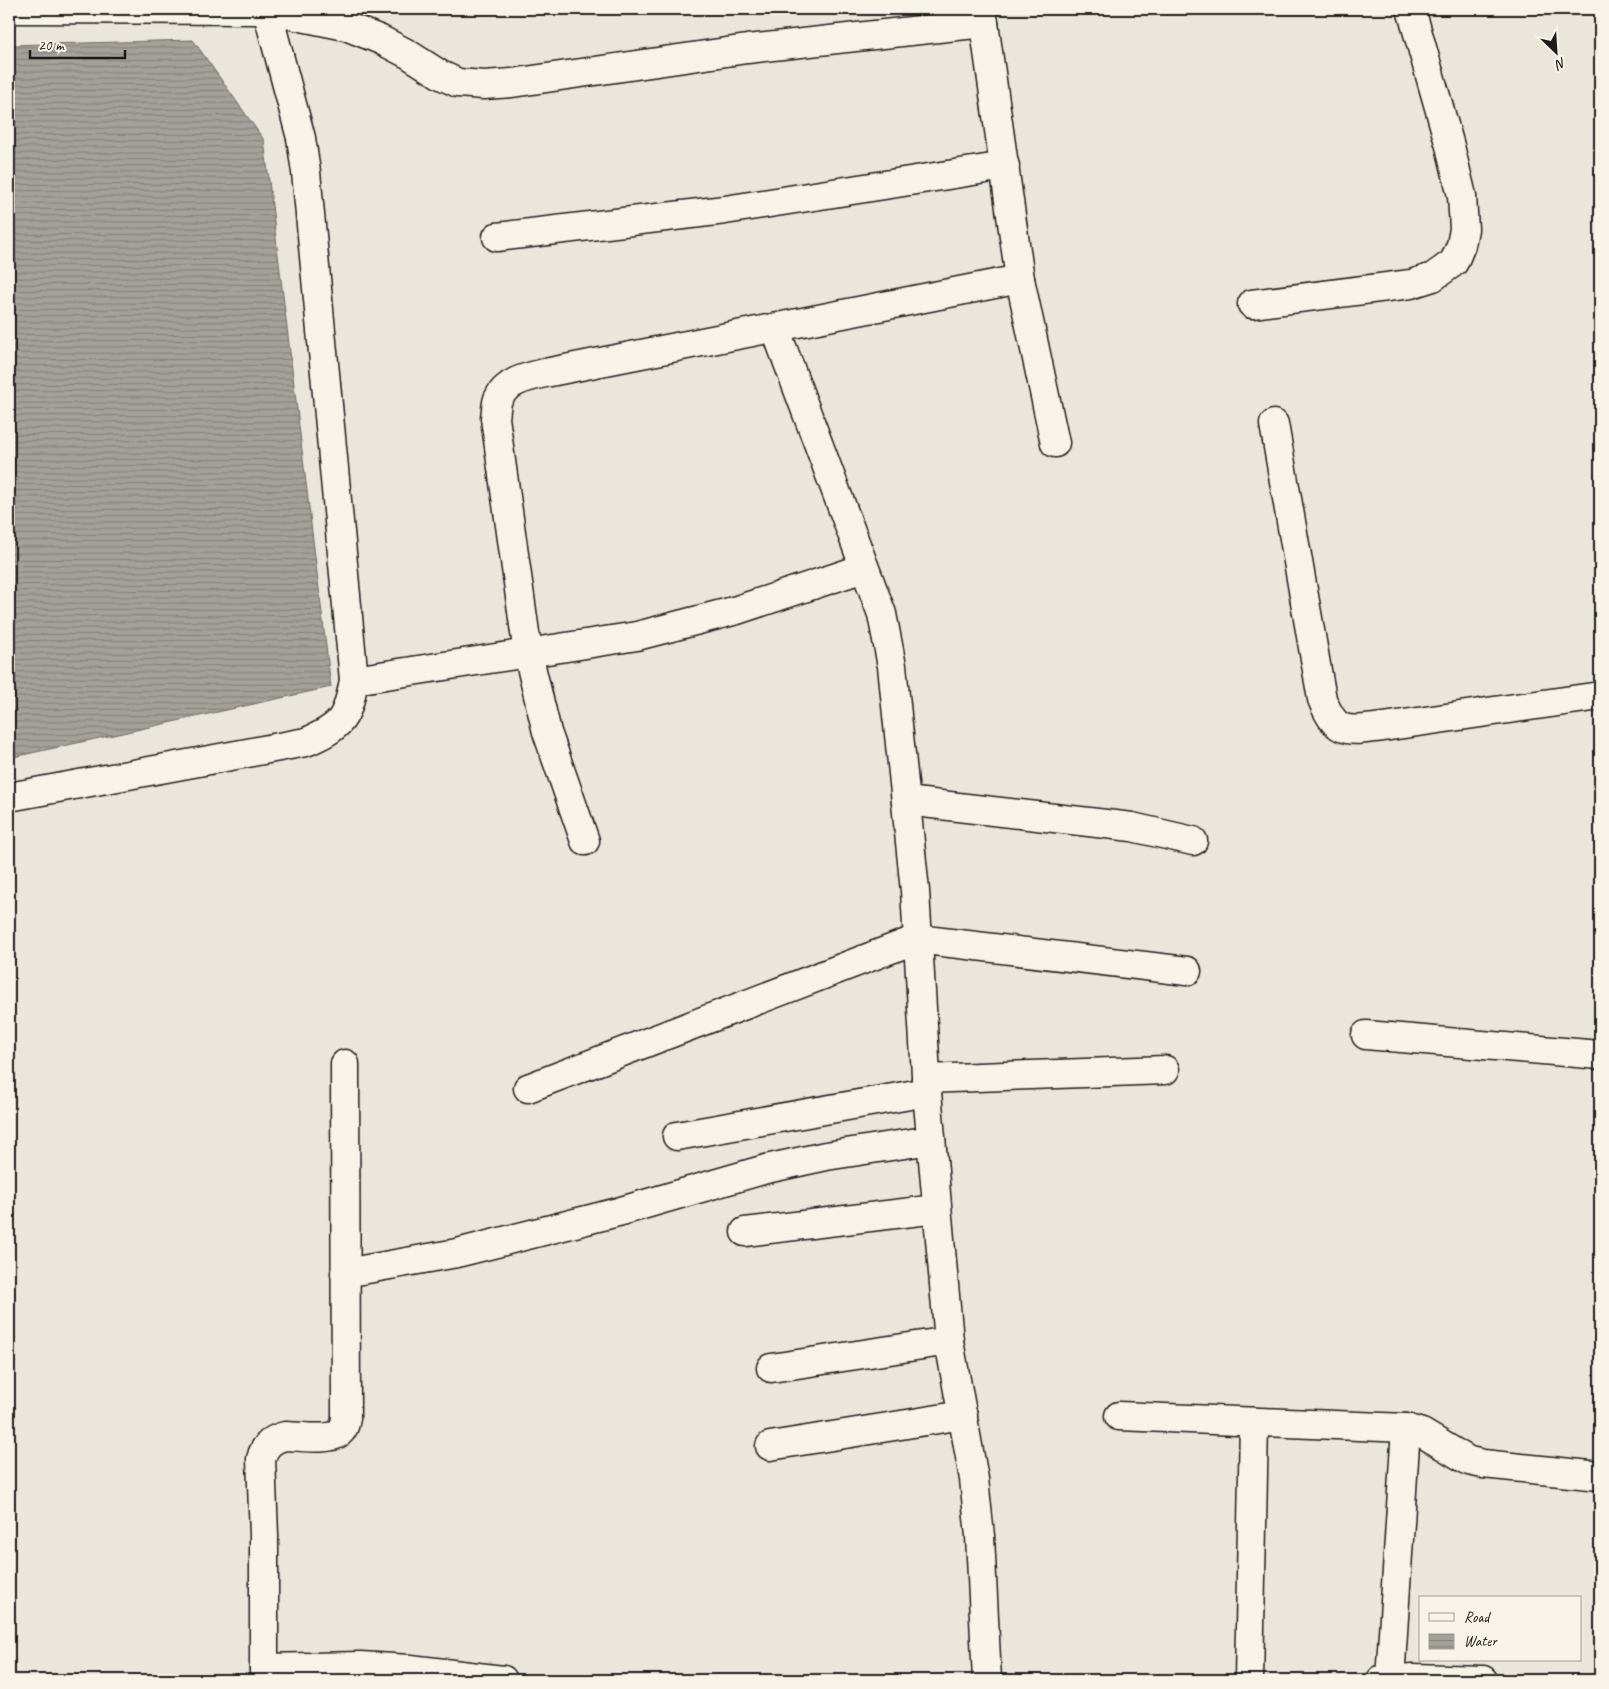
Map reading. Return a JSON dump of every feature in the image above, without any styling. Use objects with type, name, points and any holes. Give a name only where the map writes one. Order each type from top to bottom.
[{"type":"street","points":[[9,9],[267,10],[346,26],[381,40],[458,83],[484,85],[512,83],[983,16],[1020,279],[1055,443]]},
{"type":"street","points":[[1252,304],[1412,284],[1433,277],[1454,262],[1461,245],[1464,229],[1462,196],[1450,146],[1411,9]]},
{"type":"street","points":[[9,797],[306,742],[328,732],[341,722],[350,705],[354,680],[306,172],[301,138],[267,10]]},
{"type":"street","points":[[497,237],[725,210],[1005,166]]},
{"type":"street","points":[[585,841],[548,732],[528,654],[495,418],[498,399],[506,388],[519,379],[1020,279]]},
{"type":"street","points":[[775,328],[882,614],[892,666],[906,801],[931,1140],[949,1341],[974,1479],[980,1536],[987,1680]]},
{"type":"street","points":[[1274,424],[1322,699],[1333,721],[1340,728],[1353,730],[1383,727],[1600,696]]},
{"type":"street","points":[[354,680],[637,636],[687,624],[864,568]]},
{"type":"street","points":[[906,801],[1132,827],[1193,841]]},
{"type":"street","points":[[528,1088],[917,939],[1187,971]]},
{"type":"street","points":[[1366,1035],[1600,1054]]},
{"type":"street","points":[[345,1064],[345,1426],[340,1432],[330,1437],[278,1437],[263,1452],[261,1459],[264,1535],[264,1674],[360,1666],[410,1669],[503,1680]]},
{"type":"street","points":[[677,1136],[927,1086],[1165,1070]]},
{"type":"street","points":[[345,1273],[457,1253],[618,1212],[784,1165],[826,1156],[931,1140]]},
{"type":"street","points":[[745,1232],[937,1209]]},
{"type":"street","points":[[771,1368],[949,1341]]},
{"type":"street","points":[[770,1446],[963,1415]]},
{"type":"street","points":[[1119,1416],[1406,1428],[1422,1433],[1469,1461],[1600,1476]]},
{"type":"street","points":[[1249,1680],[1254,1422]]},
{"type":"street","points":[[1390,1680],[1406,1428]]},
{"type":"street","points":[[1381,1680],[1413,1678],[1483,1680]]},
{"type":"water","points":[[193,40],[264,140],[331,687],[9,758],[9,45]]}]
